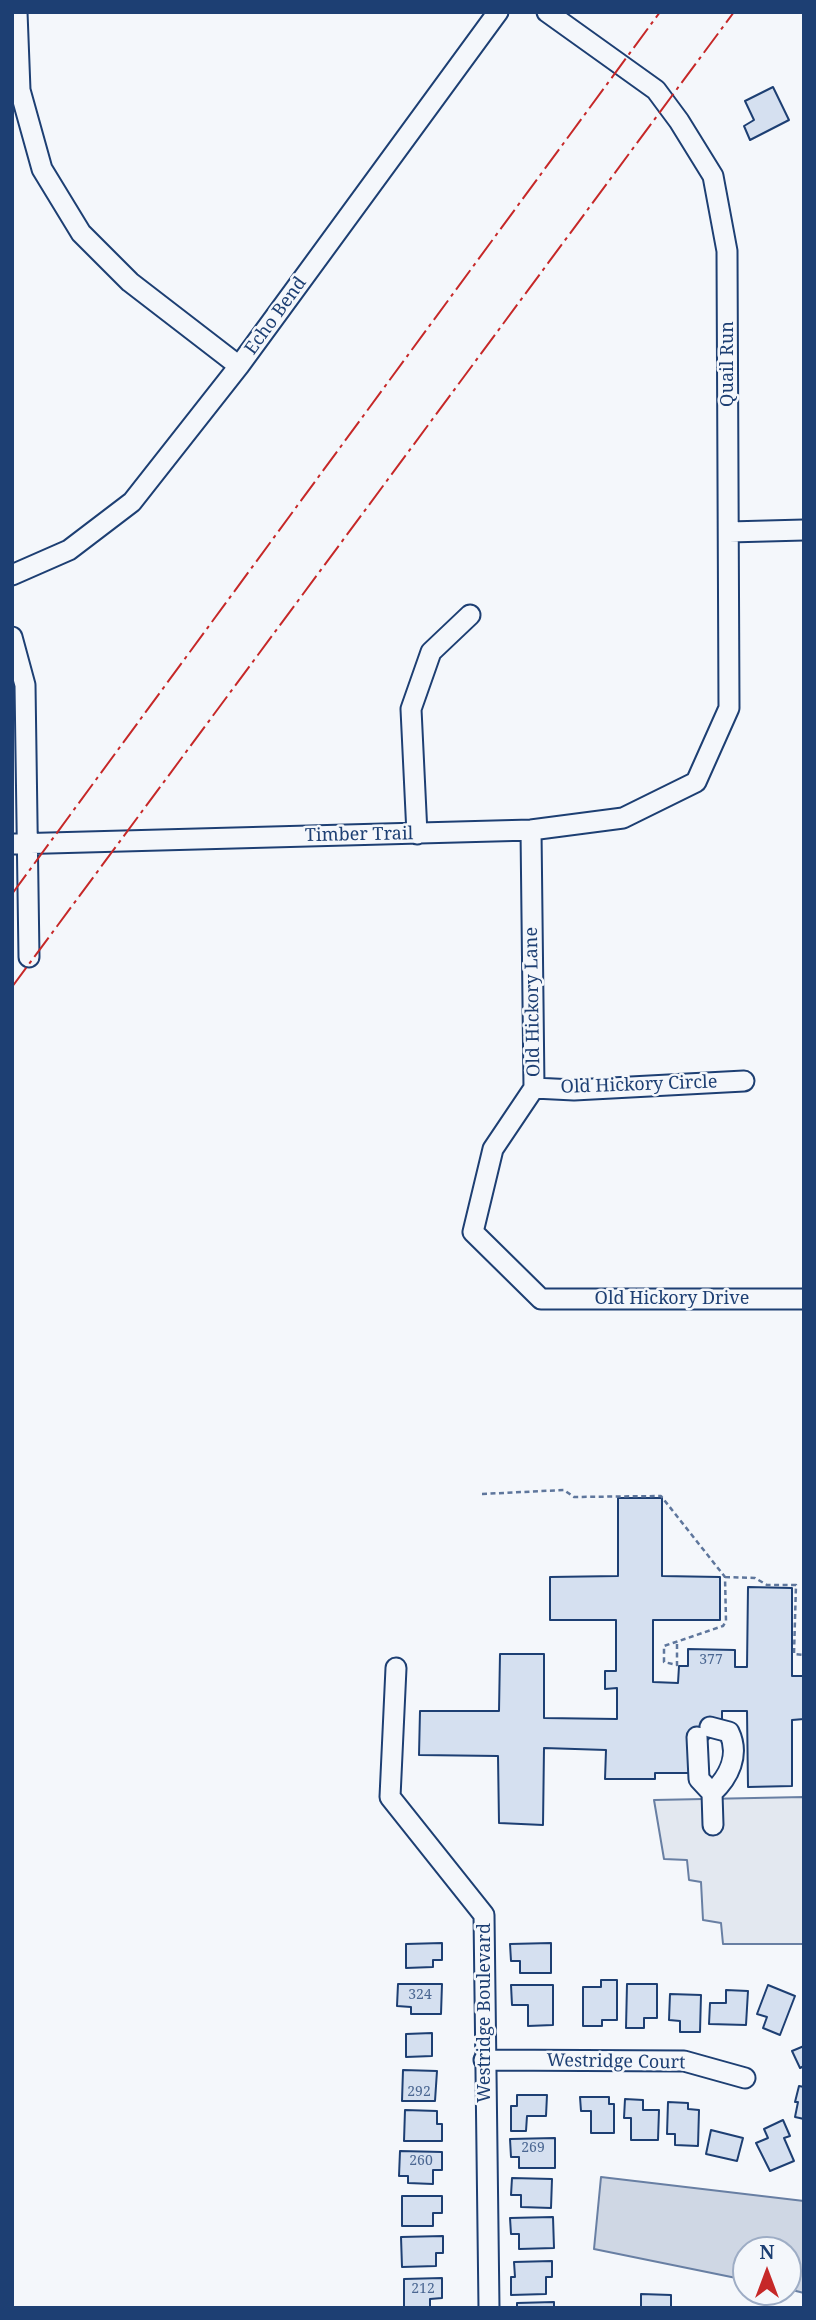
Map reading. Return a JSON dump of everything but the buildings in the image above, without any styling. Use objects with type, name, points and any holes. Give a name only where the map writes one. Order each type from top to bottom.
[{"type":"street","points":[[17,12],[20,90],[42,169],[81,233],[130,282],[239,366]]},
{"type":"street","name":"Echo Bend","points":[[12,575],[69,550],[132,502],[239,366],[498,12]]},
{"type":"street","name":"Quail Run","points":[[547,12],[656,90],[680,121],[713,176],[727,251],[729,708],[696,782]]},
{"type":"street","points":[[729,532],[804,530]]},
{"type":"street","points":[[417,834],[411,709],[431,652],[470,615]]},
{"type":"street","points":[[12,637],[25,685],[20,844],[29,957]]},
{"type":"street","name":"Timber Trail","points":[[20,844],[531,831],[624,818],[696,782]]},
{"type":"street","name":"Old Hickory Lane","points":[[531,831],[534,1088],[493,1149],[473,1232],[541,1299]]},
{"type":"street","name":"Old Hickory Circle","points":[[534,1088],[574,1090],[744,1081]]},
{"type":"street","name":"Old Hickory Drive","points":[[541,1299],[804,1299]]},
{"type":"street","name":"Westridge Boulevard","points":[[396,1668],[390,1797],[484,1915],[489,2308]]},
{"type":"street","points":[[712,1793],[726,1779],[732,1763],[732,1738],[729,1732],[703,1732],[699,1779],[712,1793],[713,1825]]},
{"type":"street","name":"Westridge Court","points":[[484,2060],[684,2061],[746,2078]]},
{"type":"path","points":[[482,1494],[564,1490],[574,1497],[660,1496],[725,1577],[726,1621],[723,1626],[664,1646],[664,1662],[677,1665],[677,1642]]},
{"type":"path","points":[[725,1577],[755,1578],[767,1585],[796,1585],[794,1654],[804,1655]]},
{"type":"path","points":[[797,1593],[804,1595]]},
{"type":"shaded area","points":[[804,1797],[804,1944],[723,1944],[721,1923],[703,1920],[701,1882],[689,1880],[687,1860],[664,1859],[654,1800]]},
{"type":"shaded area","points":[[601,2177],[804,2201],[804,2293],[802,2236],[732,2236],[732,2277],[594,2249]]},
{"type":"power","points":[[12,894],[660,12]]},
{"type":"power","points":[[12,987],[734,12]]}]
